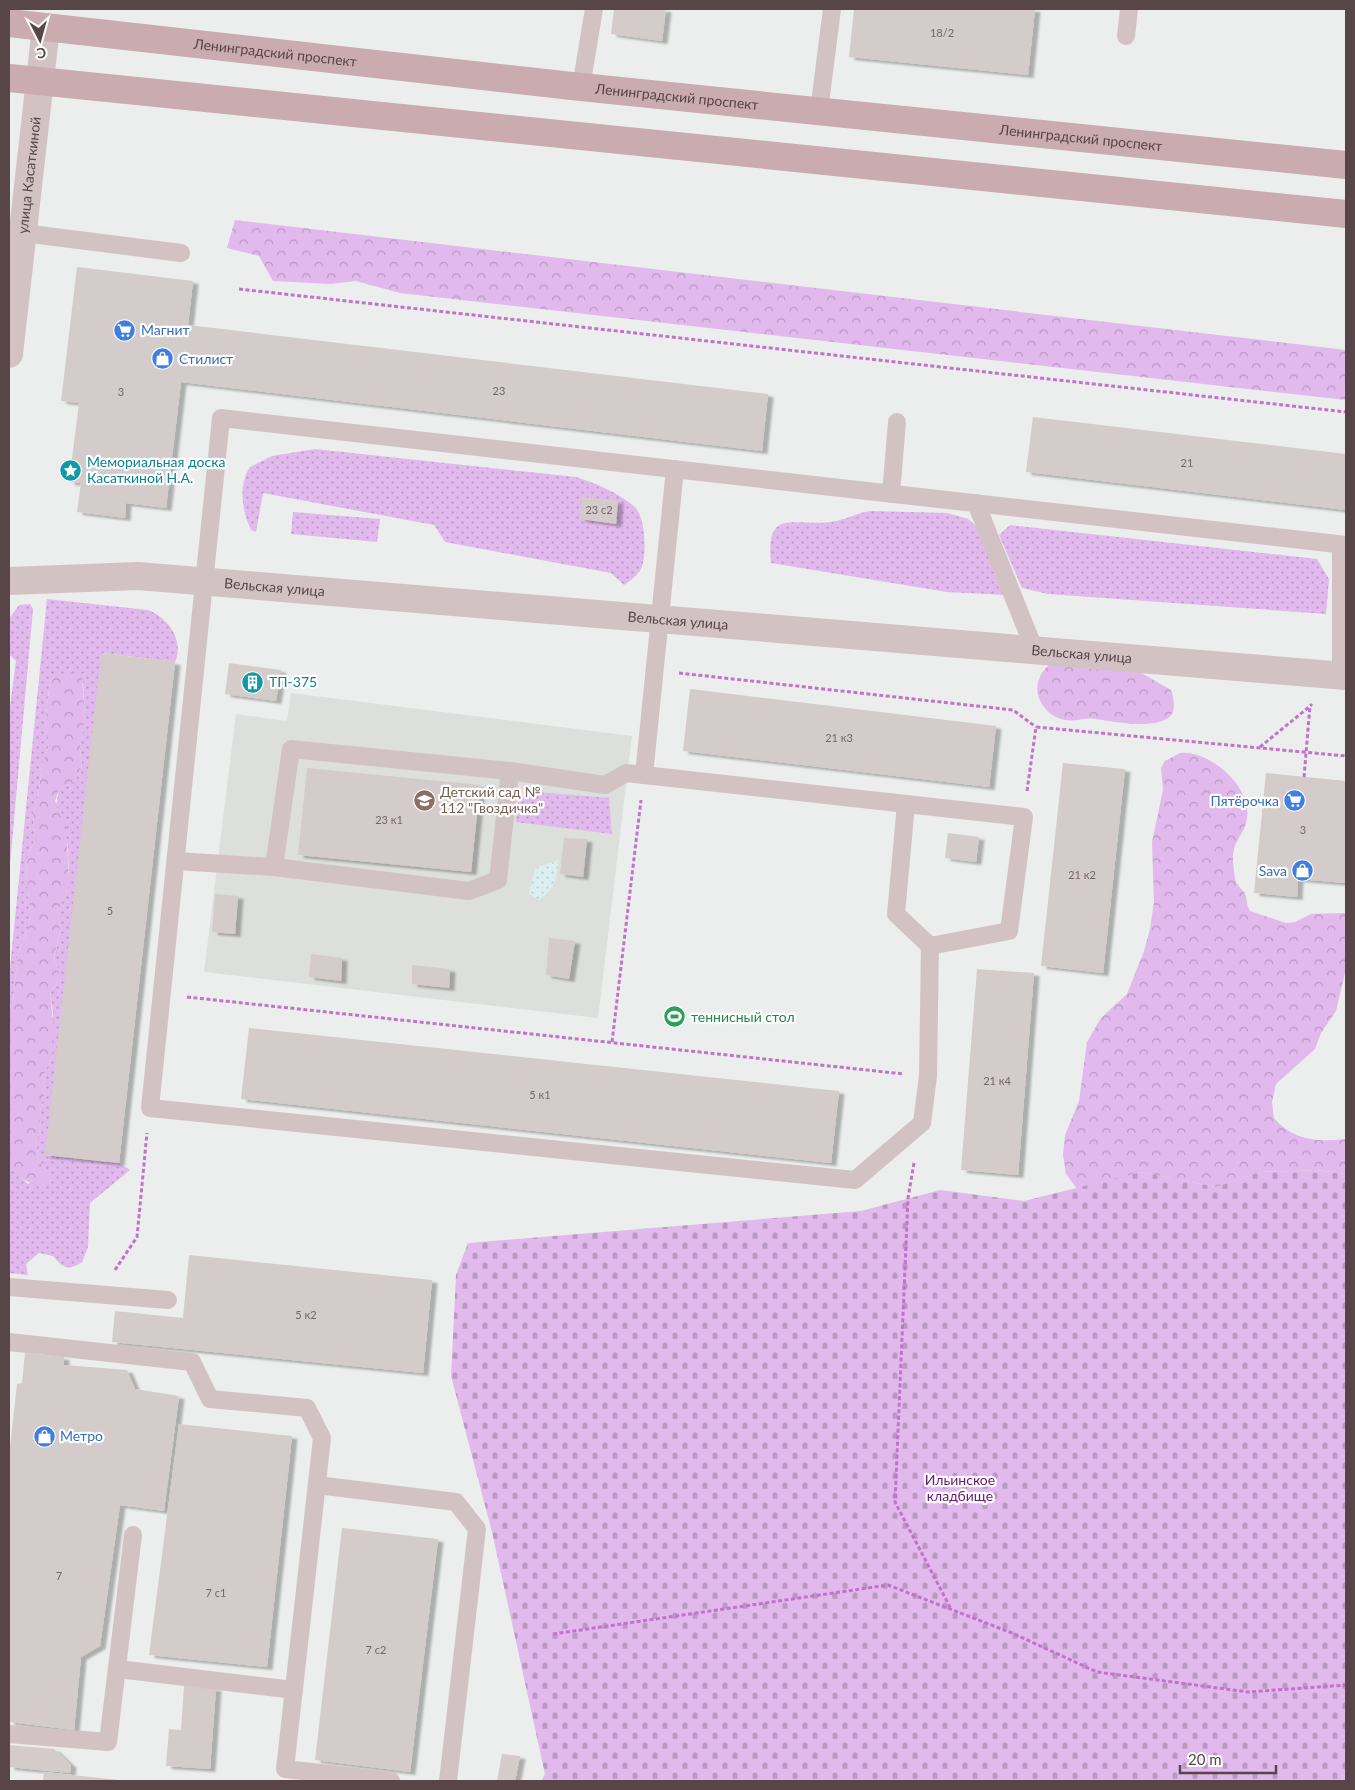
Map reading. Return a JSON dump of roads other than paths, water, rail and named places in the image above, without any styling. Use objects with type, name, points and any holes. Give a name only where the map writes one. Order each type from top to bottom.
[{"type":"main road","name":"Ленинградский проспект","points":[[9,23],[580,87],[1346,165]]},
{"type":"main road","points":[[9,78],[1346,214]]},
{"type":"street","name":"улица Касаткиной","points":[[9,354],[46,27]]},
{"type":"street","name":"Вельская улица","points":[[9,581],[138,576],[1344,676]]},
{"type":"lane","points":[[580,87],[594,9]]},
{"type":"lane","points":[[819,111],[832,9]]},
{"type":"lane","points":[[1126,36],[1129,9]]},
{"type":"lane","points":[[23,234],[181,252]]},
{"type":"lane","points":[[906,804],[896,914],[930,946],[928,1076],[922,1123],[855,1180],[150,1108],[221,418],[1344,545],[1344,676]]},
{"type":"lane","points":[[891,494],[897,422]]},
{"type":"lane","points":[[644,774],[675,469]]},
{"type":"lane","points":[[976,503],[1035,651]]},
{"type":"lane","points":[[274,867],[292,749],[510,771],[605,785],[626,773],[644,774],[1024,817],[1009,931],[930,946]]},
{"type":"lane","points":[[176,861],[274,867],[468,891],[498,880],[510,771]]},
{"type":"lane","points":[[9,1287],[168,1300]]},
{"type":"lane","points":[[9,1342],[192,1362],[210,1399],[307,1408],[322,1438],[285,1769],[391,1781]]},
{"type":"lane","points":[[317,1485],[456,1502],[477,1529],[448,1781]]},
{"type":"lane","points":[[9,1734],[108,1742],[134,1534]]},
{"type":"lane","points":[[118,1669],[294,1690]]},
{"type":"place","name":"Магнит","points":[[125,330]]},
{"type":"place","name":"Стилист","points":[[163,359]]},
{"type":"place","name":"Мемориальная доска Касаткиной Н.А.","points":[[71,470]]},
{"type":"place","name":"ТП-375","points":[[253,682]]},
{"type":"place","name":"Детский сад № 112 \"Гвоздичка\"","points":[[424,800]]},
{"type":"place","name":"Пятёрочка","points":[[1295,801]]},
{"type":"place","name":"Sava","points":[[1303,871]]},
{"type":"place","name":"теннисный стол","points":[[675,1017]]},
{"type":"place","name":"Метро","points":[[44,1436]]},
{"type":"park label","name":"Ильинское кладбище","points":[[960,1488]]}]
